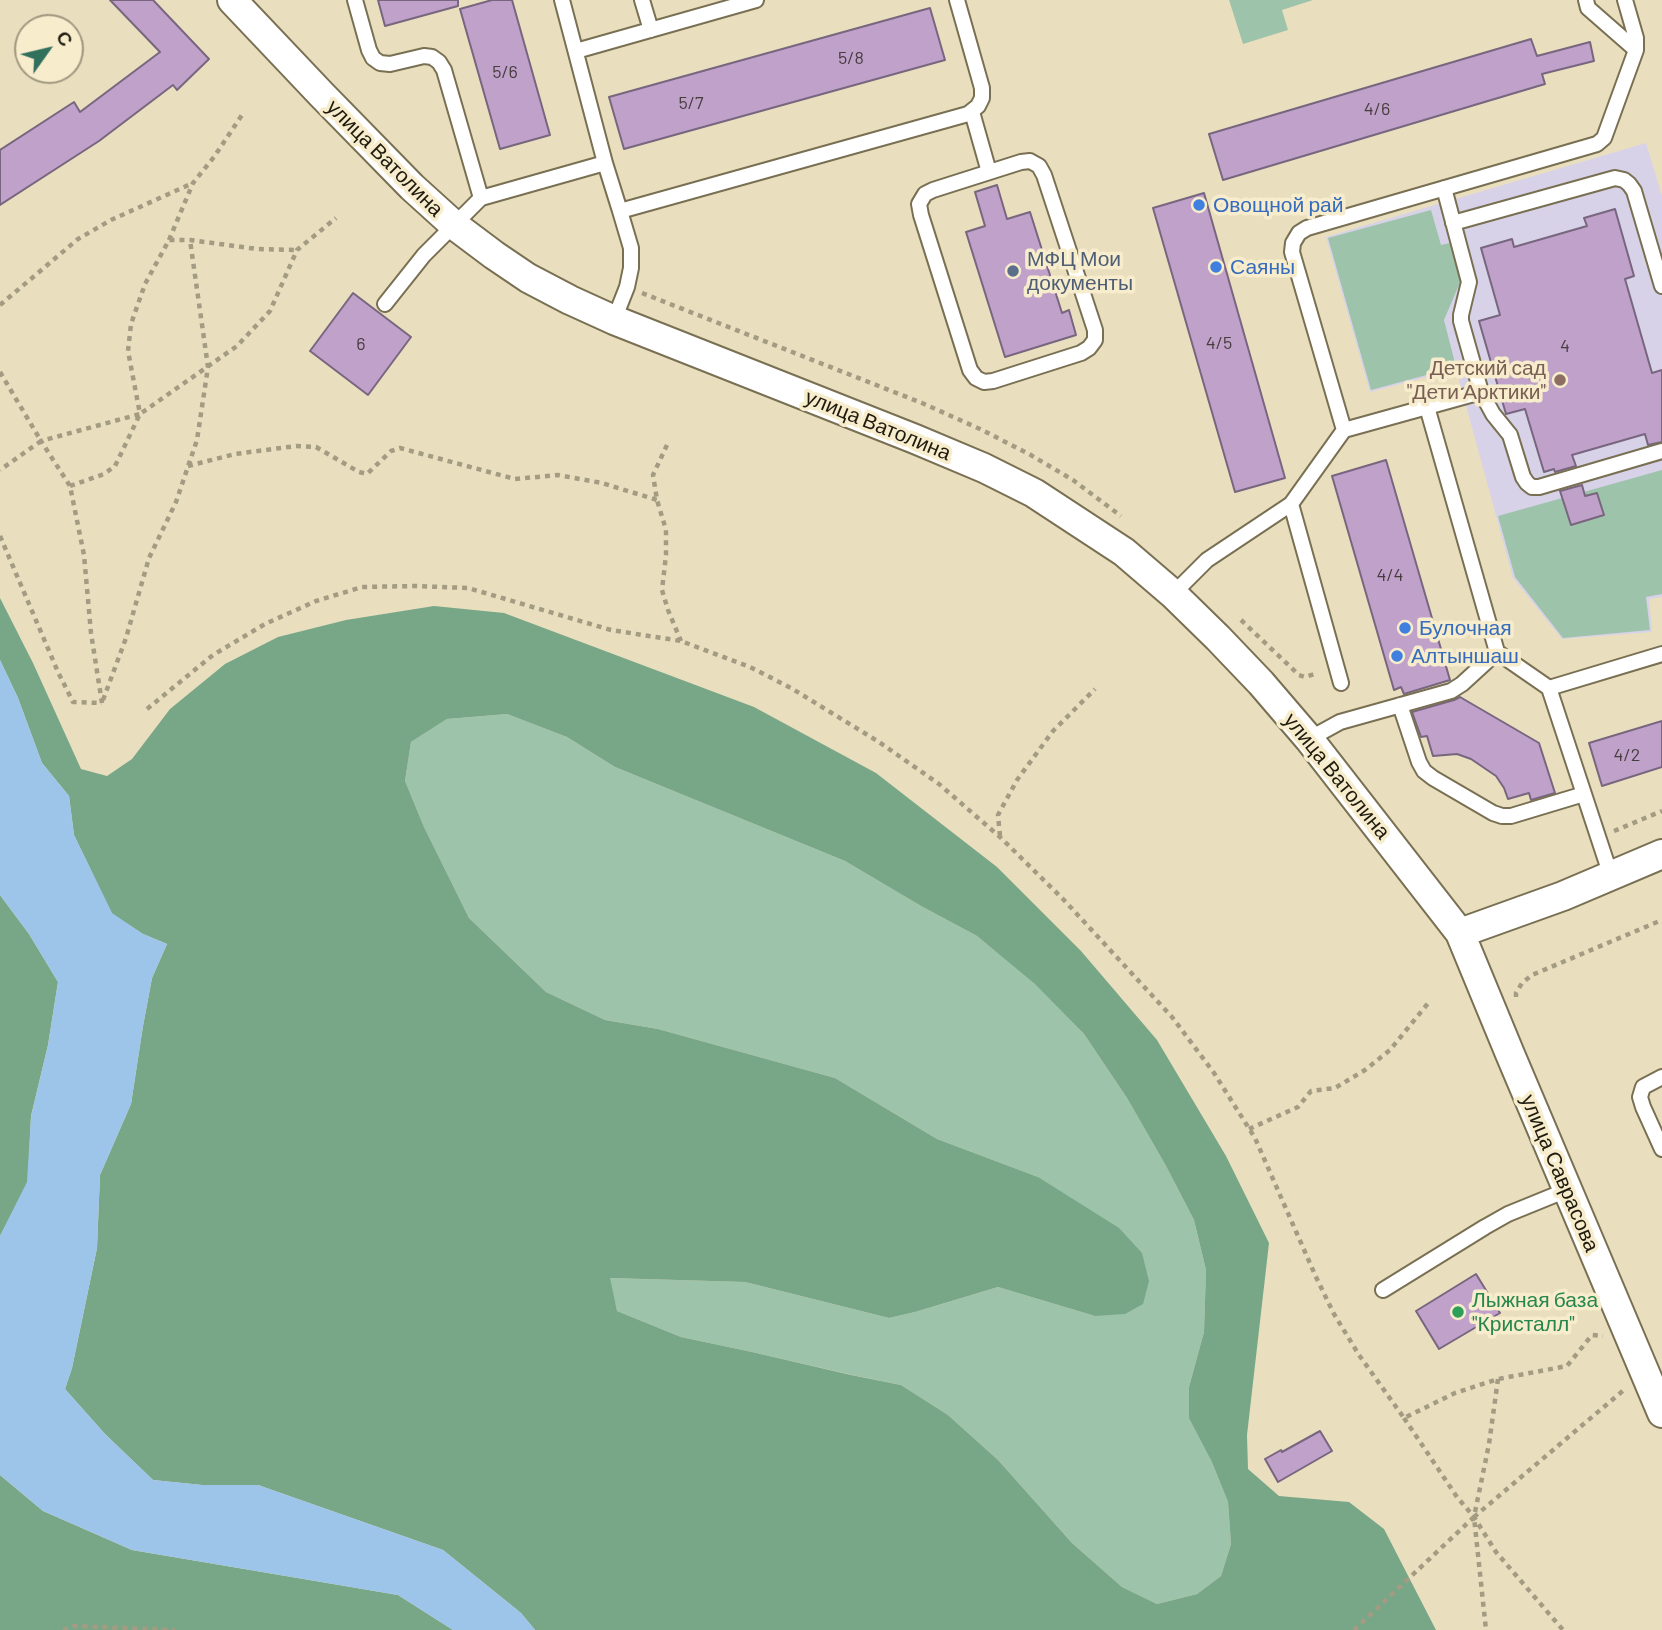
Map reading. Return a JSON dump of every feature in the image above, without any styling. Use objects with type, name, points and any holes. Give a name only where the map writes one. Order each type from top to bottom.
[{"type":"street","name":"улица Ватолина","points":[[232,0],[412,187],[454,225],[528,278],[614,320],[984,468],[1034,493],[1124,552],[1173,594],[1252,674],[1309,739],[1460,933]]},
{"type":"street","points":[[1460,933],[1563,896],[1662,854]]},
{"type":"street","name":"улица Саврасова","points":[[1460,933],[1662,1413]]},
{"type":"lane","points":[[355,0],[373,58],[380,63],[390,64],[424,56],[439,62],[444,70],[481,198]]},
{"type":"lane","points":[[562,0],[605,163],[631,248],[627,287],[614,320]]},
{"type":"lane","points":[[642,0],[651,30]]},
{"type":"lane","points":[[576,51],[756,0]]},
{"type":"lane","points":[[620,211],[972,112],[982,98],[982,88],[957,0]]},
{"type":"lane","points":[[1586,0],[1588,8],[1636,50]]},
{"type":"lane","points":[[1344,430],[1292,252],[1293,243],[1299,233],[1307,228],[1597,144],[1604,138],[1636,50],[1636,38],[1625,0]]},
{"type":"lane","points":[[972,112],[989,172]]},
{"type":"lane","points":[[1030,160],[1039,166],[1044,174],[1095,330],[1095,340],[1081,353],[984,382],[976,378],[970,370],[919,204],[925,194],[933,190],[989,172],[1030,160]]},
{"type":"lane","points":[[385,304],[425,255],[481,198],[605,163]]},
{"type":"lane","points":[[1453,223],[1615,178],[1624,180],[1634,191],[1662,286]]},
{"type":"lane","points":[[1444,188],[1469,282],[1461,321],[1481,391],[1493,414],[1510,435],[1527,483],[1539,487],[1662,451]]},
{"type":"lane","points":[[1173,594],[1206,560],[1291,504],[1344,430],[1481,391]]},
{"type":"lane","points":[[1427,407],[1497,652],[1549,688],[1611,876]]},
{"type":"lane","points":[[1291,504],[1341,683]]},
{"type":"lane","points":[[1309,739],[1340,722],[1451,691],[1497,652]]},
{"type":"lane","points":[[1549,688],[1662,654]]},
{"type":"lane","points":[[1400,705],[1424,771],[1493,813],[1511,816],[1584,794]]},
{"type":"lane","points":[[1662,1077],[1643,1087],[1640,1097],[1662,1149]]},
{"type":"lane","points":[[1383,1290],[1508,1214],[1567,1190]]},
{"type":"path","points":[[70,486],[104,474],[115,466],[140,414],[128,351],[131,324],[145,284],[169,240],[193,183],[214,158],[242,115]]},
{"type":"path","points":[[0,305],[78,239],[111,220],[193,183]]},
{"type":"path","points":[[0,470],[41,441],[140,414],[208,368],[237,346],[270,311],[297,250],[336,218]]},
{"type":"path","points":[[169,240],[190,240],[257,249],[297,250]]},
{"type":"path","points":[[102,703],[126,638],[149,558],[176,502],[197,440],[208,368],[190,240]]},
{"type":"path","points":[[0,372],[70,486],[84,555],[91,632],[102,703]]},
{"type":"path","points":[[667,445],[653,475],[666,530],[662,590],[681,641]]},
{"type":"path","points":[[188,466],[235,454],[306,446],[316,447],[367,474],[391,451],[400,448],[515,480],[558,475],[602,483],[657,500]]},
{"type":"path","points":[[0,536],[73,702],[102,703]]},
{"type":"path","points":[[147,709],[213,655],[265,624],[316,601],[362,587],[415,586],[468,588],[611,629],[681,641],[750,667],[791,688],[868,735],[939,784],[1000,837],[1063,899],[1172,1017],[1214,1073],[1255,1138],[1316,1277],[1359,1355],[1496,1552],[1563,1630]]},
{"type":"path","points":[[1000,837],[998,815],[1017,779],[1053,731],[1095,689]]},
{"type":"path","points":[[1598,838],[1662,811]]},
{"type":"path","points":[[1517,1006],[1516,993],[1522,983],[1532,975],[1662,920]]},
{"type":"path","points":[[1249,1129],[1298,1107],[1311,1091],[1335,1088],[1365,1070],[1390,1049],[1429,1002]]},
{"type":"path","points":[[1404,1418],[1455,1393],[1498,1379],[1567,1366],[1592,1335],[1614,1338]]},
{"type":"path","points":[[1354,1630],[1474,1517],[1644,1373]]},
{"type":"path","points":[[1486,1630],[1474,1517],[1489,1444],[1498,1379]]},
{"type":"path","points":[[62,1630],[75,1626],[175,1630]]},
{"type":"shaded area","name":"Детский сад \"Дети Арктики\"","points":[[1646,143],[1662,196],[1662,597],[1649,599],[1652,632],[1562,639],[1513,578],[1456,369],[1370,392],[1326,237]]},
{"type":"green space","points":[[1229,0],[1313,0],[1282,10],[1288,30],[1243,44]]},
{"type":"green space","points":[[1431,210],[1441,245],[1450,243],[1461,280],[1444,320],[1456,367],[1371,390],[1328,238]]},
{"type":"green space","points":[[1662,470],[1662,594],[1646,597],[1650,630],[1563,638],[1515,577],[1498,516]]},
{"type":"green space","points":[[0,598],[81,769],[107,776],[132,759],[170,709],[225,664],[278,637],[346,620],[434,606],[504,613],[754,707],[876,773],[997,867],[1081,951],[1157,1040],[1226,1156],[1269,1243],[1247,1435],[1248,1469],[1279,1496],[1349,1502],[1384,1529],[1436,1630],[535,1630],[521,1613],[443,1550],[258,1485],[202,1485],[153,1480],[105,1434],[65,1389],[72,1368],[97,1248],[100,1175],[131,1104],[152,978],[167,944],[143,934],[112,914],[74,835],[69,796],[42,763],[18,698],[0,660]],"holes":[[[507,714],[567,737],[615,767],[845,861],[977,936],[1035,984],[1084,1034],[1127,1098],[1194,1220],[1206,1270],[1204,1332],[1189,1387],[1189,1418],[1211,1460],[1228,1502],[1231,1544],[1221,1576],[1197,1594],[1157,1604],[1122,1587],[1072,1543],[998,1460],[948,1415],[901,1385],[681,1337],[617,1311],[610,1278],[745,1282],[889,1318],[998,1287],[1095,1316],[1125,1314],[1143,1304],[1149,1281],[1142,1253],[1119,1228],[1038,1177],[937,1139],[835,1078],[658,1029],[605,1020],[546,992],[469,918],[424,827],[405,781],[411,742],[447,719]]]},
{"type":"green space","points":[[507,714],[567,737],[615,767],[845,861],[977,936],[1036,984],[1084,1034],[1127,1098],[1194,1220],[1206,1270],[1204,1332],[1189,1387],[1211,1460],[1228,1502],[1231,1544],[1221,1576],[1197,1594],[1157,1604],[1122,1587],[1072,1543],[998,1460],[948,1415],[901,1385],[681,1337],[617,1311],[609,1278],[745,1282],[889,1318],[998,1287],[1095,1316],[1038,1177],[937,1139],[835,1078],[658,1029],[605,1020],[546,992],[469,918],[424,827],[405,781],[411,742],[447,719]]},
{"type":"green space","points":[[0,895],[29,934],[58,982],[48,1045],[31,1116],[28,1182],[0,1236]]},
{"type":"green space","points":[[0,1475],[43,1511],[132,1550],[398,1595],[453,1630],[0,1630]]},
{"type":"water","points":[[0,660],[18,698],[42,763],[69,796],[74,835],[112,913],[143,934],[167,944],[152,978],[131,1104],[100,1175],[97,1248],[72,1368],[65,1389],[105,1434],[153,1480],[202,1485],[258,1485],[443,1550],[521,1613],[535,1630],[453,1630],[398,1595],[132,1550],[43,1511],[0,1475],[0,1236],[27,1182],[31,1116],[48,1045],[58,982],[29,934],[0,895]]},
{"type":"building","points":[[110,0],[153,0],[209,59],[177,90],[173,85],[99,141],[0,205],[0,150],[74,102],[80,112],[160,52]]},
{"type":"building","points":[[378,0],[458,0],[458,6],[385,26]]},
{"type":"building","points":[[492,0],[512,0],[550,135],[500,149],[460,9]]},
{"type":"building","points":[[930,8],[945,60],[624,149],[609,97]]},
{"type":"building","points":[[1531,39],[1537,56],[1590,42],[1594,61],[1542,74],[1545,84],[1223,180],[1209,134]]},
{"type":"building","name":"МФЦ Мои документы","points":[[997,185],[1007,219],[1030,212],[1062,313],[1069,310],[1076,335],[1005,357],[966,232],[985,226],[975,192]]},
{"type":"building","points":[[1204,193],[1285,478],[1235,492],[1153,208]]},
{"type":"building","points":[[1615,209],[1634,276],[1625,279],[1652,373],[1662,370],[1662,442],[1648,445],[1645,434],[1572,455],[1576,466],[1544,472],[1525,409],[1506,414],[1479,321],[1500,315],[1481,248],[1512,239],[1514,247],[1587,226],[1584,218]]},
{"type":"building","points":[[353,293],[411,337],[368,395],[310,351]]},
{"type":"building","points":[[1386,460],[1450,680],[1404,694],[1401,687],[1394,690],[1332,476]]},
{"type":"building","points":[[1582,485],[1585,496],[1597,493],[1604,515],[1571,525],[1560,491]]},
{"type":"building","points":[[1460,697],[1539,743],[1555,793],[1531,800],[1529,793],[1508,799],[1496,776],[1471,759],[1457,754],[1433,756],[1427,736],[1421,737],[1412,712]]},
{"type":"building","points":[[1662,721],[1662,767],[1602,786],[1589,743]]},
{"type":"building","name":"Лыжная база \"Кристалл\"","points":[[1476,1274],[1500,1313],[1439,1349],[1416,1311]]},
{"type":"building","points":[[1320,1431],[1332,1451],[1278,1482],[1265,1459]]},
{"type":"place","name":"Овощной рай","points":[[1199,205]]},
{"type":"place","name":"Саяны","points":[[1216,267]]},
{"type":"place","name":"МФЦ Мои документы","points":[[1013,271]]},
{"type":"place","name":"Детский сад \"Дети Арктики\"","points":[[1560,380]]},
{"type":"place","name":"Булочная","points":[[1405,628]]},
{"type":"place","name":"Алтыншаш","points":[[1397,656]]},
{"type":"place","name":"Лыжная база \"Кристалл\"","points":[[1458,1312]]}]
